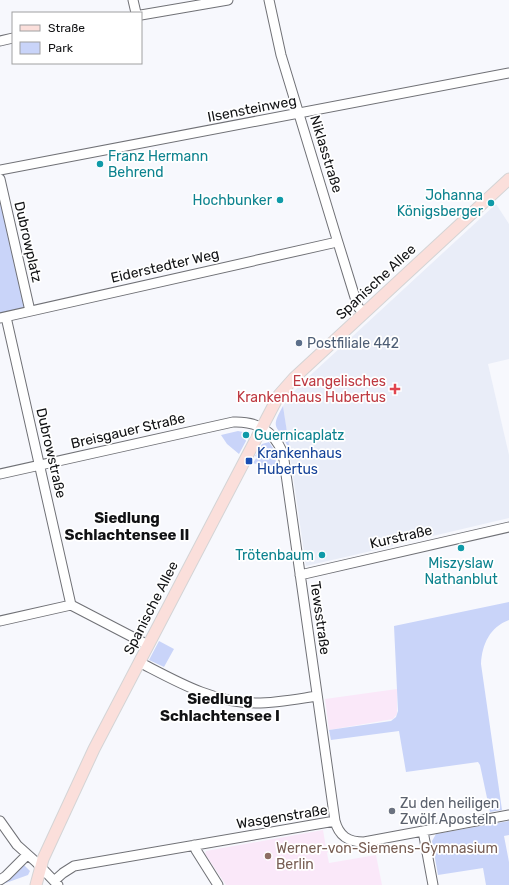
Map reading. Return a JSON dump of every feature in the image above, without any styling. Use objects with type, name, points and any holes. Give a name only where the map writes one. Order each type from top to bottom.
[{"type":"main road","name":"Spanische Allee","points":[[36,885],[52,838],[94,749],[272,406],[286,386],[509,179]]},
{"type":"street","points":[[133,0],[136,12]]},
{"type":"street","points":[[142,15],[228,0]]},
{"type":"street","name":"Niklasstraße","points":[[269,0],[281,55],[337,242],[358,307],[364,313]]},
{"type":"street","points":[[0,41],[12,38]]},
{"type":"street","name":"Ilsensteinweg","points":[[0,170],[509,73]]},
{"type":"street","name":"Dubrowplatz","points":[[0,179],[30,311]]},
{"type":"street","name":"Eiderstedter Weg","points":[[3,317],[337,242]]},
{"type":"street","name":"Dubrowstraße","points":[[3,317],[71,605]]},
{"type":"street","name":"Breisgauer Straße","points":[[0,474],[233,422],[243,421],[252,423],[261,428]]},
{"type":"street","name":"Tewsstraße","points":[[261,428],[275,437],[282,453],[335,821]]},
{"type":"street","name":"Kurstraße","points":[[300,575],[509,527]]},
{"type":"street","points":[[0,621],[71,605],[148,645]]},
{"type":"street","points":[[139,662],[192,689],[222,698],[255,703],[317,696]]},
{"type":"street","name":"Wasgenstraße","points":[[56,883],[63,873],[74,866],[194,844],[335,821],[341,834],[349,840],[364,842],[509,815]]},
{"type":"street","points":[[0,821],[16,843],[56,883]]},
{"type":"street","points":[[423,831],[433,885]]},
{"type":"street","points":[[194,844],[196,850],[218,885]]},
{"type":"street","points":[[0,880],[27,855]]},
{"type":"shaded area","name":"Evangelisches Krankenhaus Hubertus","points":[[496,204],[509,224],[509,359],[488,364],[509,455],[509,518],[393,544],[393,546],[306,566],[283,406],[302,383]]},
{"type":"shaded area","points":[[397,689],[397,714],[393,719],[329,730],[325,699]]},
{"type":"shaded area","name":"Werner-von-Siemens-Gymnasium Berlin","points":[[323,830],[326,848],[329,850],[327,853],[329,863],[376,855],[382,885],[226,885],[205,854],[206,851]]},
{"type":"green space","points":[[0,192],[25,306],[22,309],[0,314]]},
{"type":"green space","points":[[283,406],[289,445],[287,445],[276,427],[276,420]]},
{"type":"green space","points":[[238,431],[243,432],[246,441],[239,454],[227,444],[221,435]]},
{"type":"green space","points":[[269,442],[273,448],[277,467],[265,467],[253,463],[262,444]]},
{"type":"green space","points":[[509,602],[509,620],[497,627],[488,637],[483,650],[481,664],[502,810],[490,812],[480,765],[478,762],[406,772],[399,731],[331,740],[329,730],[391,721],[396,717],[398,711],[394,626]]},
{"type":"green space","points":[[159,641],[174,649],[164,667],[149,660]]},
{"type":"green space","points":[[509,821],[509,835],[504,836],[509,862],[509,885],[486,885],[483,868],[438,875],[432,841],[436,834]]},
{"type":"green space","points":[[23,864],[30,871],[28,875],[3,884]]},
{"type":"place","name":"Franz Hermann Behrend","points":[[100,164]]},
{"type":"place","name":"Hochbunker","points":[[280,200]]},
{"type":"place","name":"Johanna Königsberger","points":[[491,203]]},
{"type":"place","name":"Postfiliale 442","points":[[299,343]]},
{"type":"place","name":"Evangelisches Krankenhaus Hubertus","points":[[395,389]]},
{"type":"place","name":"Guernicaplatz","points":[[246,435]]},
{"type":"place","name":"Krankenhaus Hubertus","points":[[249,461]]},
{"type":"place","name":"Miszyslaw Nathanblut","points":[[461,548]]},
{"type":"place","name":"Trötenbaum","points":[[322,555]]},
{"type":"place","name":"Zu den heiligen Zwölf Aposteln","points":[[392,811]]},
{"type":"place","name":"Werner-von-Siemens-Gymnasium Berlin","points":[[268,856]]},
{"type":"district","name":"Siedlung Schlachtensee II","points":[[127,526]]},
{"type":"district","name":"Siedlung Schlachtensee I","points":[[220,708]]}]
